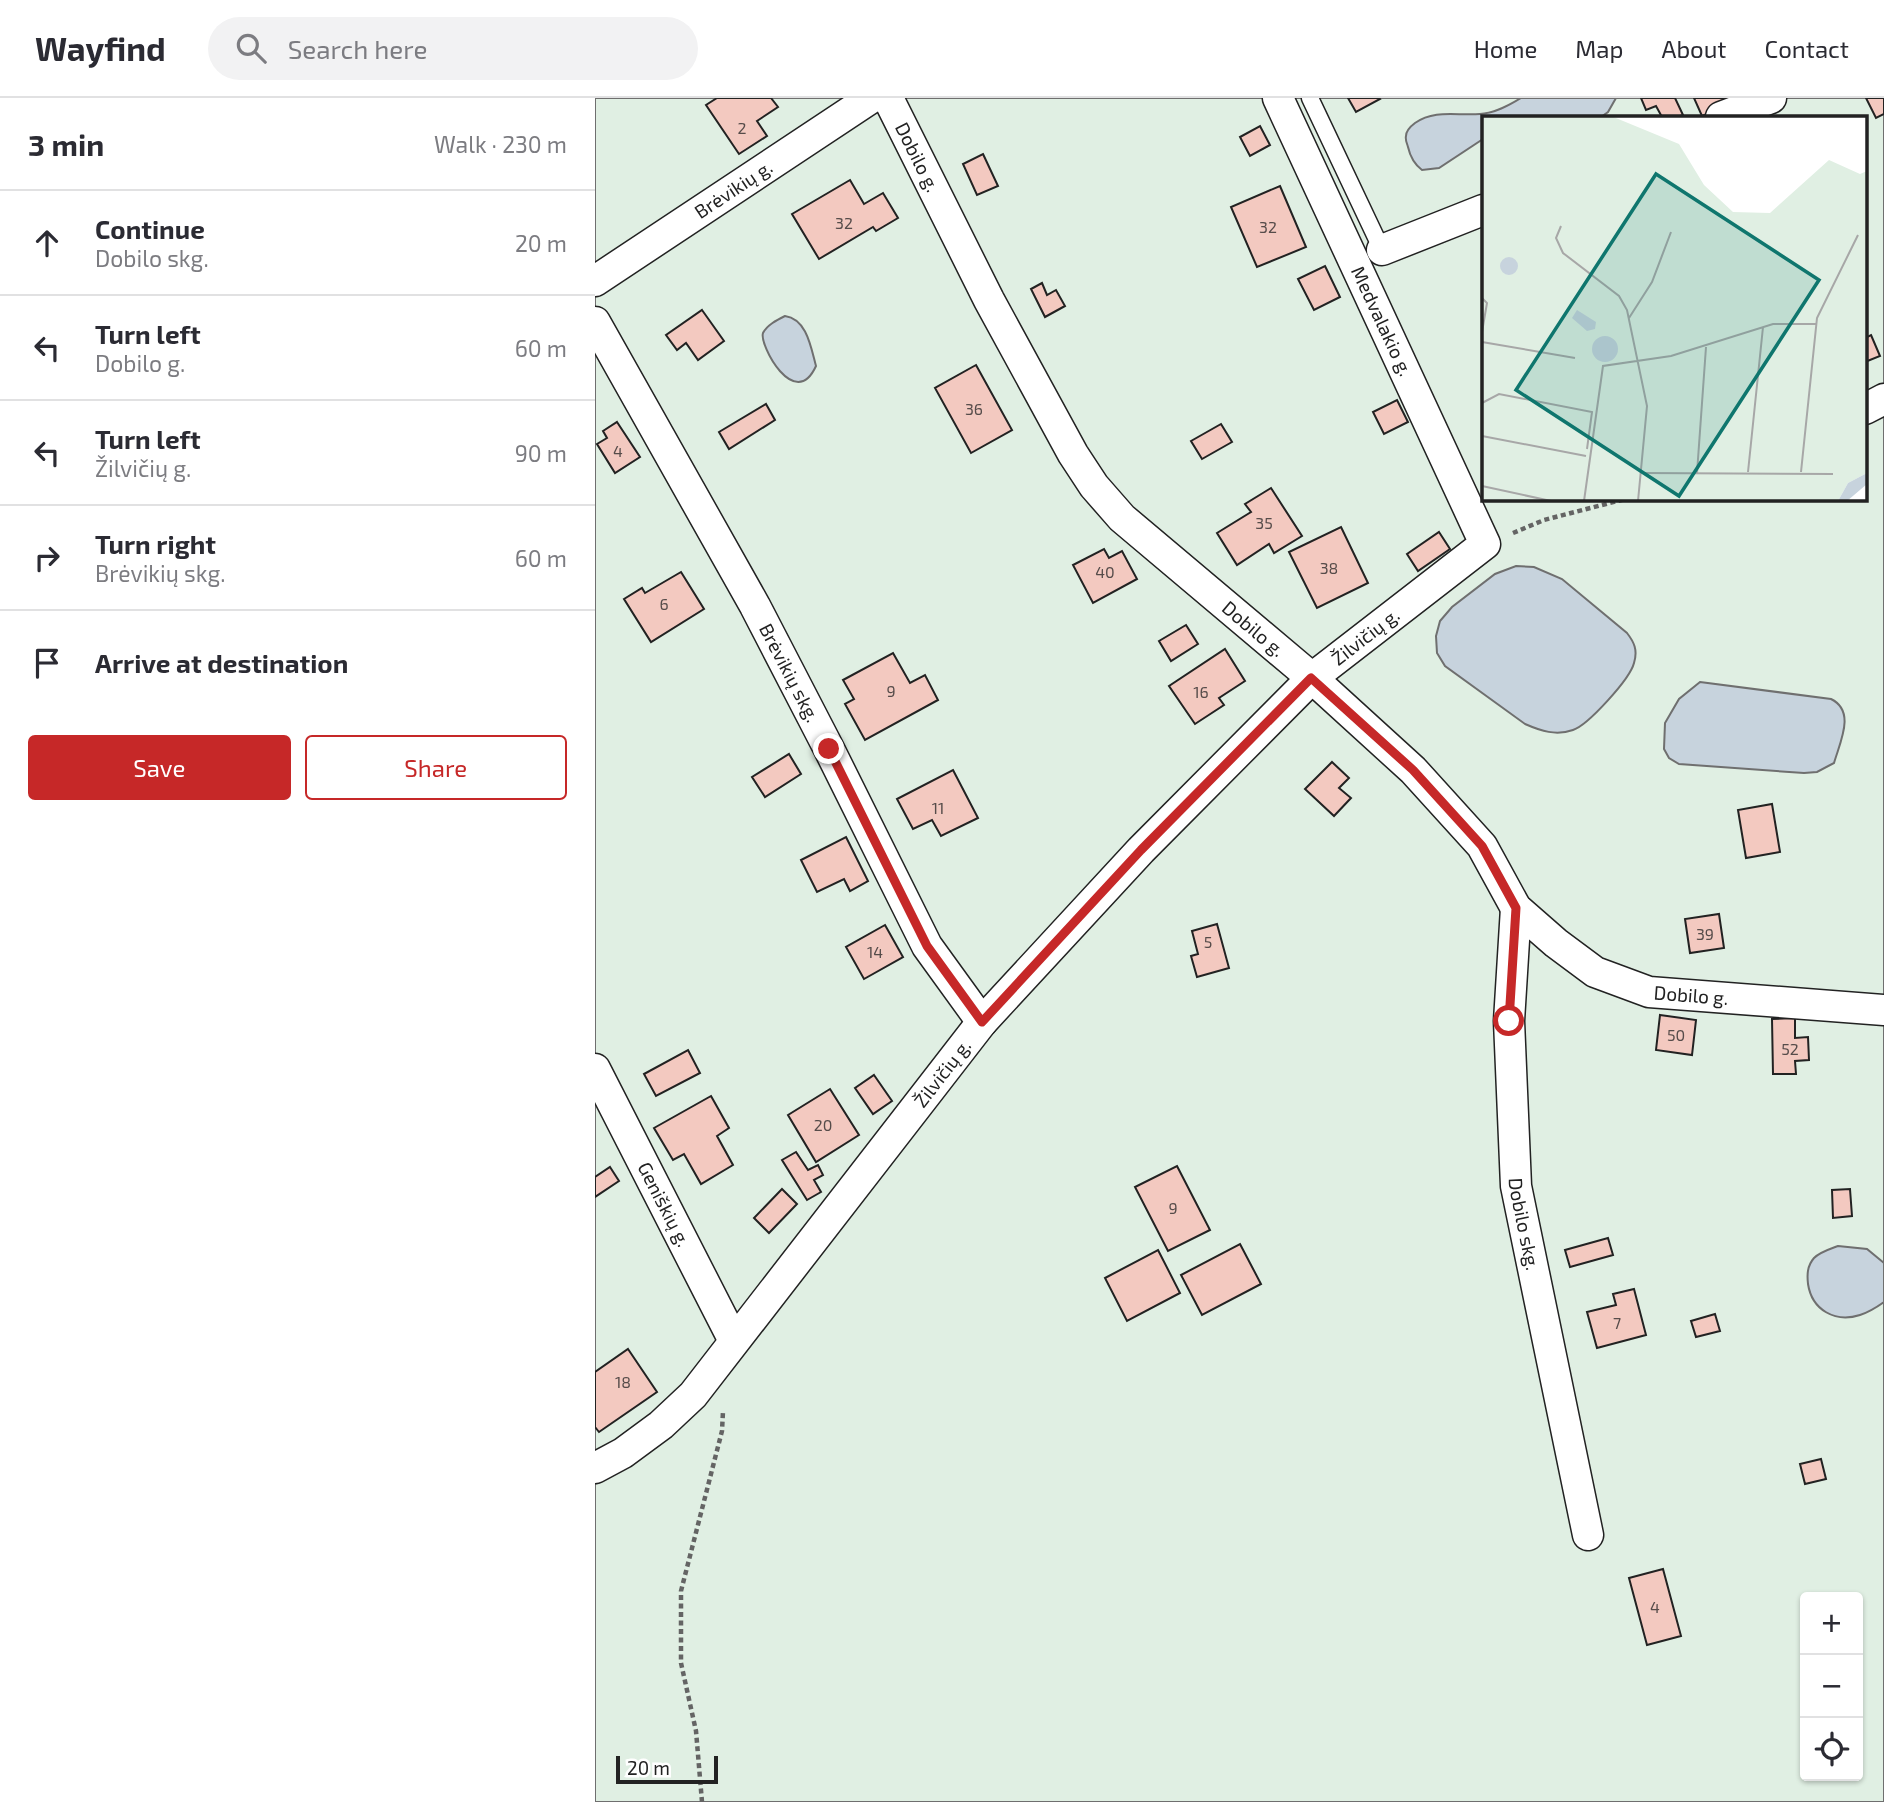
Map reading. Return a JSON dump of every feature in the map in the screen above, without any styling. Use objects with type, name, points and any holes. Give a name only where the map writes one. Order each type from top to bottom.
[{"type":"street","name":"Brėvikių g.","points":[[595,281],[871,98]]},
{"type":"street","name":"Dobilo g.","points":[[888,98],[989,300],[1073,454],[1094,486],[1122,518],[1311,678],[1413,770],[1482,846],[1516,908],[1595,972],[1649,992],[1884,1010]]},
{"type":"street","name":"Medvalakio g.","points":[[1278,98],[1485,544]]},
{"type":"street","points":[[1724,116],[1771,98]]},
{"type":"street","points":[[1382,250],[1482,210]]},
{"type":"street","name":"Brėvikių skg.","points":[[595,322],[755,606],[927,946],[982,1022]]},
{"type":"street","points":[[1867,407],[1884,399]]},
{"type":"street","name":"Žilvičių g.","points":[[595,1468],[623,1453],[661,1425],[693,1395],[982,1022],[1141,850],[1311,678],[1485,544]]},
{"type":"street","name":"Dobilo skg.","points":[[1516,908],[1509,1021],[1516,1186],[1588,1535]]},
{"type":"street","name":"Geniškių g.","points":[[595,1069],[726,1350]]},
{"type":"lane","points":[[1310,98],[1382,250]]},
{"type":"path","points":[[1485,544],[1544,520],[1621,500]]},
{"type":"path","points":[[702,1802],[696,1731],[681,1663],[681,1591],[722,1431],[726,1350]]},
{"type":"green space","points":[[595,98],[1884,98],[1884,1802],[595,1802]]},
{"type":"shaded area","points":[[1521,98],[1616,98],[1602,116],[1482,116],[1482,140],[1439,168],[1422,170],[1413,160],[1406,134],[1415,123],[1430,116],[1486,113],[1501,109]]},
{"type":"shaded area","points":[[785,316],[792,318],[803,328],[816,366],[808,378],[798,382],[789,379],[780,371],[772,361],[763,340],[763,333],[767,328]]},
{"type":"shaded area","points":[[1516,566],[1534,567],[1562,579],[1627,633],[1635,646],[1634,663],[1625,680],[1598,711],[1573,730],[1549,732],[1525,724],[1445,666],[1437,653],[1436,636],[1440,621],[1452,607],[1495,574]]},
{"type":"shaded area","points":[[1700,682],[1831,699],[1839,704],[1845,719],[1834,763],[1817,772],[1804,773],[1679,764],[1669,758],[1664,749],[1665,723],[1679,699]]},
{"type":"shaded area","points":[[1838,1246],[1867,1249],[1884,1263],[1884,1302],[1860,1315],[1842,1317],[1826,1312],[1814,1301],[1808,1284],[1810,1264],[1819,1254]]},
{"type":"building","points":[[717,98],[771,98],[778,107],[757,121],[767,136],[739,154],[706,105]]},
{"type":"building","points":[[1348,98],[1379,98],[1380,99],[1356,112]]},
{"type":"building","points":[[1641,98],[1675,98],[1683,115],[1661,116],[1656,106],[1646,110]]},
{"type":"building","points":[[1694,98],[1746,98],[1702,116]]},
{"type":"building","points":[[1866,98],[1884,98],[1884,114],[1876,118]]},
{"type":"building","points":[[1260,126],[1270,145],[1250,156],[1240,137]]},
{"type":"building","points":[[983,154],[998,186],[977,195],[963,164]]},
{"type":"building","points":[[850,180],[864,204],[883,193],[898,218],[876,231],[873,227],[819,259],[792,214]]},
{"type":"building","points":[[1280,186],[1306,247],[1257,267],[1231,207]]},
{"type":"building","points":[[1325,266],[1340,297],[1314,310],[1298,279]]},
{"type":"building","points":[[1042,283],[1047,295],[1056,290],[1065,306],[1045,317],[1031,289]]},
{"type":"building","points":[[702,310],[724,341],[698,360],[686,343],[677,350],[666,335]]},
{"type":"building","points":[[1871,335],[1880,356],[1867,361],[1867,337]]},
{"type":"building","points":[[976,365],[1012,430],[971,453],[935,388]]},
{"type":"building","points":[[1397,400],[1408,422],[1384,434],[1373,412]]},
{"type":"building","points":[[766,404],[775,420],[729,449],[719,432]]},
{"type":"building","points":[[617,422],[640,457],[615,473],[597,444],[607,438],[603,431]]},
{"type":"building","points":[[1221,424],[1232,442],[1202,459],[1191,441]]},
{"type":"building","points":[[1271,488],[1302,536],[1274,553],[1269,544],[1237,565],[1217,533],[1251,512],[1245,504]]},
{"type":"building","points":[[1341,527],[1368,583],[1317,608],[1289,552]]},
{"type":"building","points":[[1439,532],[1450,549],[1418,571],[1407,554]]},
{"type":"building","points":[[1104,549],[1109,558],[1122,551],[1137,579],[1093,603],[1073,565]]},
{"type":"building","points":[[681,572],[704,609],[651,642],[624,599],[642,588],[645,593]]},
{"type":"building","points":[[1186,625],[1198,644],[1171,661],[1159,641]]},
{"type":"building","points":[[1225,649],[1245,681],[1219,698],[1224,705],[1195,724],[1169,686]]},
{"type":"building","points":[[893,653],[910,683],[925,675],[938,700],[865,740],[845,704],[854,699],[843,680]]},
{"type":"building","points":[[789,754],[801,774],[765,797],[752,777]]},
{"type":"building","points":[[1332,762],[1349,778],[1339,788],[1351,798],[1334,816],[1305,789]]},
{"type":"building","points":[[953,770],[978,818],[941,836],[932,820],[913,829],[897,799]]},
{"type":"building","points":[[1772,804],[1780,852],[1746,858],[1738,810]]},
{"type":"building","points":[[846,837],[868,881],[850,891],[844,879],[817,892],[801,860]]},
{"type":"building","points":[[1719,914],[1724,948],[1690,953],[1685,919]]},
{"type":"building","points":[[1217,924],[1229,968],[1197,977],[1191,956],[1198,954],[1192,931]]},
{"type":"building","points":[[885,925],[903,957],[864,979],[846,947]]},
{"type":"building","points":[[1660,1015],[1696,1020],[1692,1055],[1656,1050]]},
{"type":"building","points":[[1795,1018],[1795,1038],[1808,1037],[1809,1060],[1795,1061],[1796,1074],[1773,1074],[1772,1019]]},
{"type":"building","points":[[688,1050],[700,1073],[656,1096],[644,1074]]},
{"type":"building","points":[[874,1075],[892,1101],[873,1114],[855,1088]]},
{"type":"building","points":[[830,1089],[859,1135],[816,1162],[788,1115]]},
{"type":"building","points":[[711,1096],[729,1128],[717,1136],[733,1165],[701,1184],[684,1154],[673,1160],[654,1128]]},
{"type":"building","points":[[796,1152],[808,1170],[818,1165],[823,1175],[814,1180],[821,1192],[807,1200],[782,1160]]},
{"type":"building","points":[[1177,1166],[1210,1230],[1168,1251],[1135,1187]]},
{"type":"building","points":[[610,1167],[619,1181],[595,1197],[595,1177]]},
{"type":"building","points":[[782,1189],[797,1204],[769,1233],[754,1218]]},
{"type":"building","points":[[1850,1189],[1852,1216],[1833,1218],[1832,1190]]},
{"type":"building","points":[[1608,1238],[1613,1255],[1570,1267],[1565,1250]]},
{"type":"building","points":[[1240,1244],[1261,1284],[1202,1315],[1181,1275]]},
{"type":"building","points":[[1158,1250],[1180,1293],[1127,1321],[1105,1278]]},
{"type":"building","points":[[1634,1289],[1646,1335],[1597,1348],[1587,1312],[1616,1305],[1613,1294]]},
{"type":"building","points":[[1715,1314],[1720,1331],[1696,1337],[1691,1321]]},
{"type":"building","points":[[628,1349],[657,1392],[599,1432],[595,1427],[595,1372]]},
{"type":"building","points":[[1821,1459],[1826,1479],[1805,1484],[1800,1464]]},
{"type":"building","points":[[1663,1569],[1681,1636],[1647,1645],[1629,1578]]},
{"type":"route","points":[[829,749],[927,946],[982,1022],[1141,850],[1311,678],[1413,770],[1482,846],[1516,908],[1509,1021]]}]
